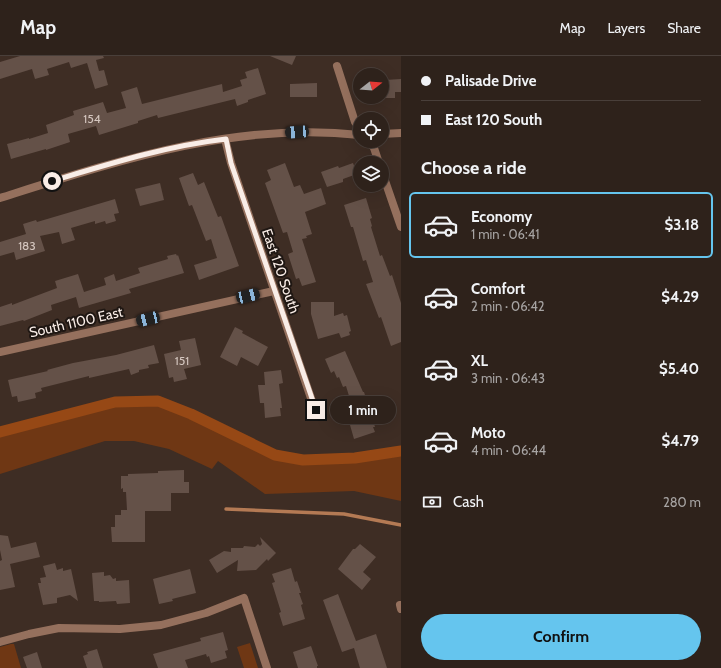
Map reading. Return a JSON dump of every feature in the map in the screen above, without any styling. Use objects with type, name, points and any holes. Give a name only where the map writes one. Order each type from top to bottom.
[{"type":"street","points":[[337,66],[353,116]]},
{"type":"street","points":[[0,198],[136,156],[177,147],[226,139],[302,132],[337,132],[353,134]]},
{"type":"street","points":[[389,134],[401,133]]},
{"type":"street","name":"East 120 South","points":[[226,139],[231,163],[316,410]]},
{"type":"street","points":[[389,192],[401,227]]},
{"type":"street","name":"South 1100 East","points":[[0,352],[274,291]]},
{"type":"street","points":[[0,642],[59,628],[120,629],[161,625],[206,613],[244,598],[267,668]]},
{"type":"shaded area","points":[[115,405],[154,405],[178,411],[275,459],[317,462],[401,454],[401,501],[354,491],[265,494],[218,461],[212,469],[169,449],[134,441],[105,441],[0,474],[0,433]]},
{"type":"shaded area","points":[[250,643],[258,668],[244,668],[237,647]]},
{"type":"shaded area","points":[[14,644],[21,668],[0,668],[0,647]]},
{"type":"building","points":[[20,56],[103,56],[104,58],[96,60],[99,71],[104,70],[108,85],[95,89],[87,63],[71,68],[69,62],[47,69],[49,75],[35,79],[32,69],[0,79],[0,62]]},
{"type":"building","points":[[270,56],[296,56],[292,65]]},
{"type":"building","points":[[258,68],[266,94],[248,100],[248,102],[237,106],[235,99],[158,118],[157,115],[138,121],[138,123],[99,135],[96,126],[68,134],[70,142],[11,159],[7,144],[48,133],[46,125],[74,115],[73,111],[103,102],[107,113],[126,108],[121,92],[137,87],[142,104],[222,84],[223,92],[242,86],[240,80],[247,78],[245,72]]},
{"type":"building","points":[[401,79],[401,92],[395,92],[395,98],[389,98],[389,80]]},
{"type":"building","points":[[317,83],[317,97],[290,97],[290,84]]},
{"type":"building","points":[[285,163],[294,187],[300,185],[304,194],[321,188],[326,204],[305,212],[312,234],[306,236],[307,238],[302,239],[316,282],[302,286],[299,278],[296,279],[288,254],[293,252],[287,232],[283,233],[265,183],[271,180],[267,170]]},
{"type":"building","points":[[353,163],[353,175],[343,179],[343,182],[327,187],[321,172],[338,166],[339,168]]},
{"type":"building","points":[[193,173],[198,185],[204,182],[218,217],[221,216],[239,266],[199,280],[194,265],[217,258],[211,239],[206,241],[192,205],[189,206],[179,178]]},
{"type":"building","points":[[160,183],[164,200],[140,206],[135,189]]},
{"type":"building","points":[[366,198],[372,218],[370,219],[371,227],[380,256],[382,255],[390,276],[392,275],[401,303],[401,342],[391,346],[381,317],[379,318],[366,284],[373,282],[366,260],[363,261],[353,227],[351,227],[344,205]]},
{"type":"building","points":[[115,199],[119,213],[114,214],[116,221],[106,224],[105,221],[95,224],[95,221],[71,228],[75,240],[62,244],[59,232],[40,236],[45,251],[16,260],[14,252],[0,256],[0,242],[26,234],[23,224],[36,220],[37,222]]},
{"type":"building","points":[[176,254],[177,256],[178,255],[184,273],[129,289],[131,293],[79,308],[76,297],[51,305],[52,310],[24,321],[0,326],[0,307],[12,303],[12,305],[57,288],[55,281],[78,274],[84,292],[106,285],[104,278],[114,274],[116,281],[140,273],[138,268],[168,259],[167,256]]},
{"type":"building","points":[[311,302],[334,302],[334,316],[343,313],[344,316],[347,315],[351,331],[349,332],[350,335],[341,338],[339,333],[318,339],[311,314]]},
{"type":"building","points":[[235,327],[243,331],[242,333],[268,347],[258,366],[241,357],[237,366],[220,357]]},
{"type":"building","points":[[195,338],[201,365],[184,369],[187,379],[174,382],[173,377],[169,378],[164,354],[181,350],[179,341]]},
{"type":"building","points":[[154,345],[159,363],[148,365],[149,368],[139,370],[139,372],[131,375],[129,369],[89,378],[89,376],[41,388],[42,391],[35,393],[36,398],[18,402],[17,396],[12,397],[8,380],[48,371],[47,370],[73,363],[116,355]]},
{"type":"building","points":[[345,351],[364,392],[375,427],[373,427],[375,432],[354,439],[350,425],[355,423],[351,414],[353,413],[352,406],[346,386],[343,387],[339,377],[337,378],[334,371],[331,373],[325,359]]},
{"type":"building","points":[[281,370],[283,383],[279,384],[282,408],[280,408],[281,416],[265,418],[264,403],[260,403],[258,385],[265,385],[264,372]]},
{"type":"building","points":[[184,470],[184,482],[189,482],[189,493],[171,493],[171,511],[145,511],[145,542],[112,542],[111,527],[115,527],[115,515],[121,515],[121,510],[127,510],[126,492],[123,492],[123,488],[121,489],[121,476],[128,476],[128,474],[158,473],[158,471]]},
{"type":"building","points":[[0,535],[8,536],[11,548],[36,542],[40,557],[10,564],[15,587],[0,590],[0,561],[2,560]]},
{"type":"building","points":[[260,537],[276,553],[268,561],[267,559],[256,570],[237,571],[238,560],[217,573],[209,560],[224,551],[231,552],[231,548],[243,548],[244,546],[255,547],[258,544],[260,546],[262,544]]},
{"type":"building","points":[[360,544],[376,557],[363,572],[371,579],[362,590],[338,569],[353,549]]},
{"type":"building","points":[[55,563],[57,570],[63,568],[63,571],[71,569],[78,601],[70,595],[57,598],[57,603],[43,605],[38,583],[41,583],[40,578],[46,577],[43,566]]},
{"type":"building","points":[[291,568],[295,582],[297,581],[301,593],[299,593],[303,604],[301,605],[305,619],[283,626],[279,613],[281,612],[272,583],[275,582],[272,574]]},
{"type":"building","points":[[190,569],[196,593],[159,604],[153,579]]},
{"type":"building","points":[[104,572],[104,576],[110,575],[113,579],[116,578],[116,581],[129,580],[130,603],[117,604],[116,601],[94,601],[92,573]]},
{"type":"building","points":[[338,594],[356,641],[376,634],[387,668],[360,668],[354,648],[342,652],[323,600]]},
{"type":"building","points":[[223,632],[228,650],[225,651],[227,658],[211,663],[209,656],[207,657],[206,654],[185,660],[188,668],[158,668],[153,654],[201,641],[200,638]]},
{"type":"building","points":[[311,646],[318,666],[317,668],[298,668],[293,652]]},
{"type":"building","points":[[97,649],[103,668],[87,668],[83,656],[88,654],[87,652]]},
{"type":"building","points":[[37,652],[42,668],[27,668],[23,657]]},
{"type":"waterway","points":[[0,432],[115,402],[158,401],[191,414],[275,455],[303,460],[355,458],[401,451]]},
{"type":"waterway","points":[[226,509],[344,514],[401,525]]},
{"type":"route","points":[[52,181],[148,153],[226,139],[231,163],[316,410]]}]
